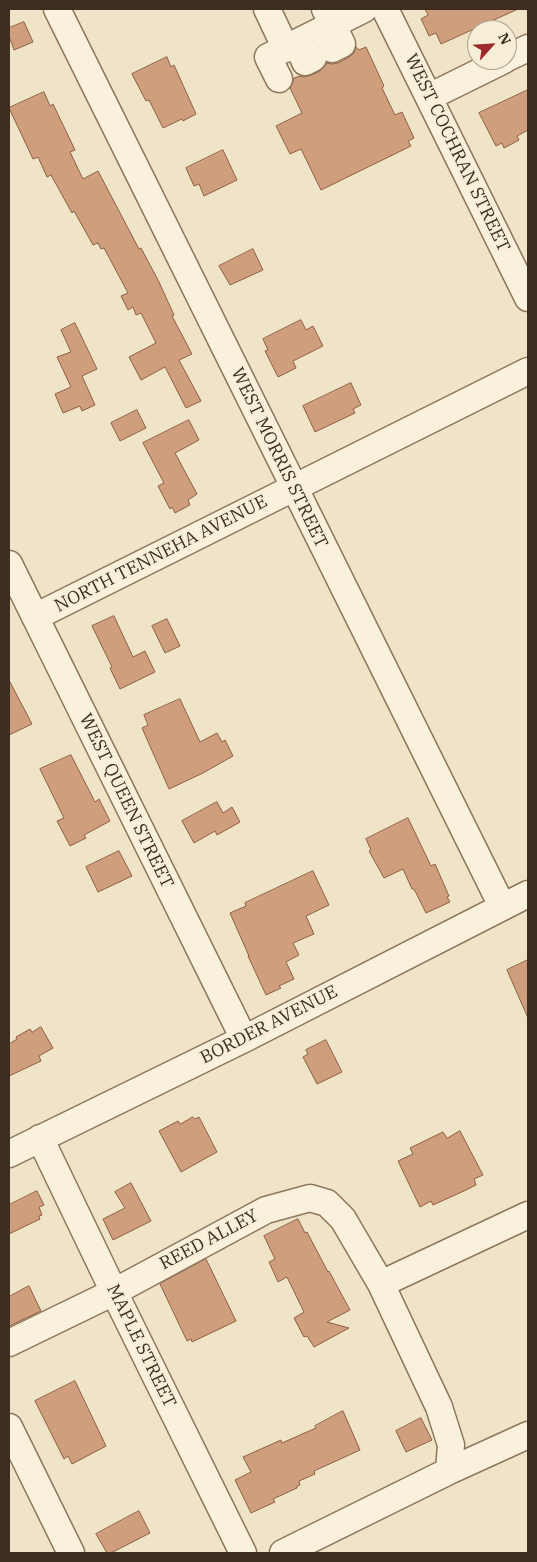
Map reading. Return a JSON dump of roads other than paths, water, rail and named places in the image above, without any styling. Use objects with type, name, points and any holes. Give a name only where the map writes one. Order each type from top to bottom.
[{"type":"street","name":"WEST MORRIS STREET","points":[[57,9],[502,906]]},
{"type":"street","points":[[267,9],[314,39]]},
{"type":"street","points":[[279,79],[268,57],[314,39],[364,9]]},
{"type":"street","name":"WEST COCHRAN STREET","points":[[385,9],[528,298]]},
{"type":"street","points":[[429,97],[484,70]]},
{"type":"street","name":"NORTH TENNEHA AVENUE","points":[[34,617],[528,371]]},
{"type":"street","name":"WEST QUEEN STREET","points":[[9,564],[244,1039]]},
{"type":"street","name":"BORDER AVENUE","points":[[9,1154],[244,1039],[528,894]]},
{"type":"street","name":"MAPLE STREET","points":[[40,1138],[243,1553]]},
{"type":"street","name":"REED ALLEY","points":[[9,1343],[114,1292],[266,1210],[310,1198],[326,1203],[343,1219],[381,1284]]},
{"type":"street","points":[[449,1471],[451,1445],[440,1407],[381,1284],[528,1215]]},
{"type":"street","points":[[9,1426],[70,1553]]},
{"type":"street","points":[[283,1553],[449,1471],[528,1435]]}]
